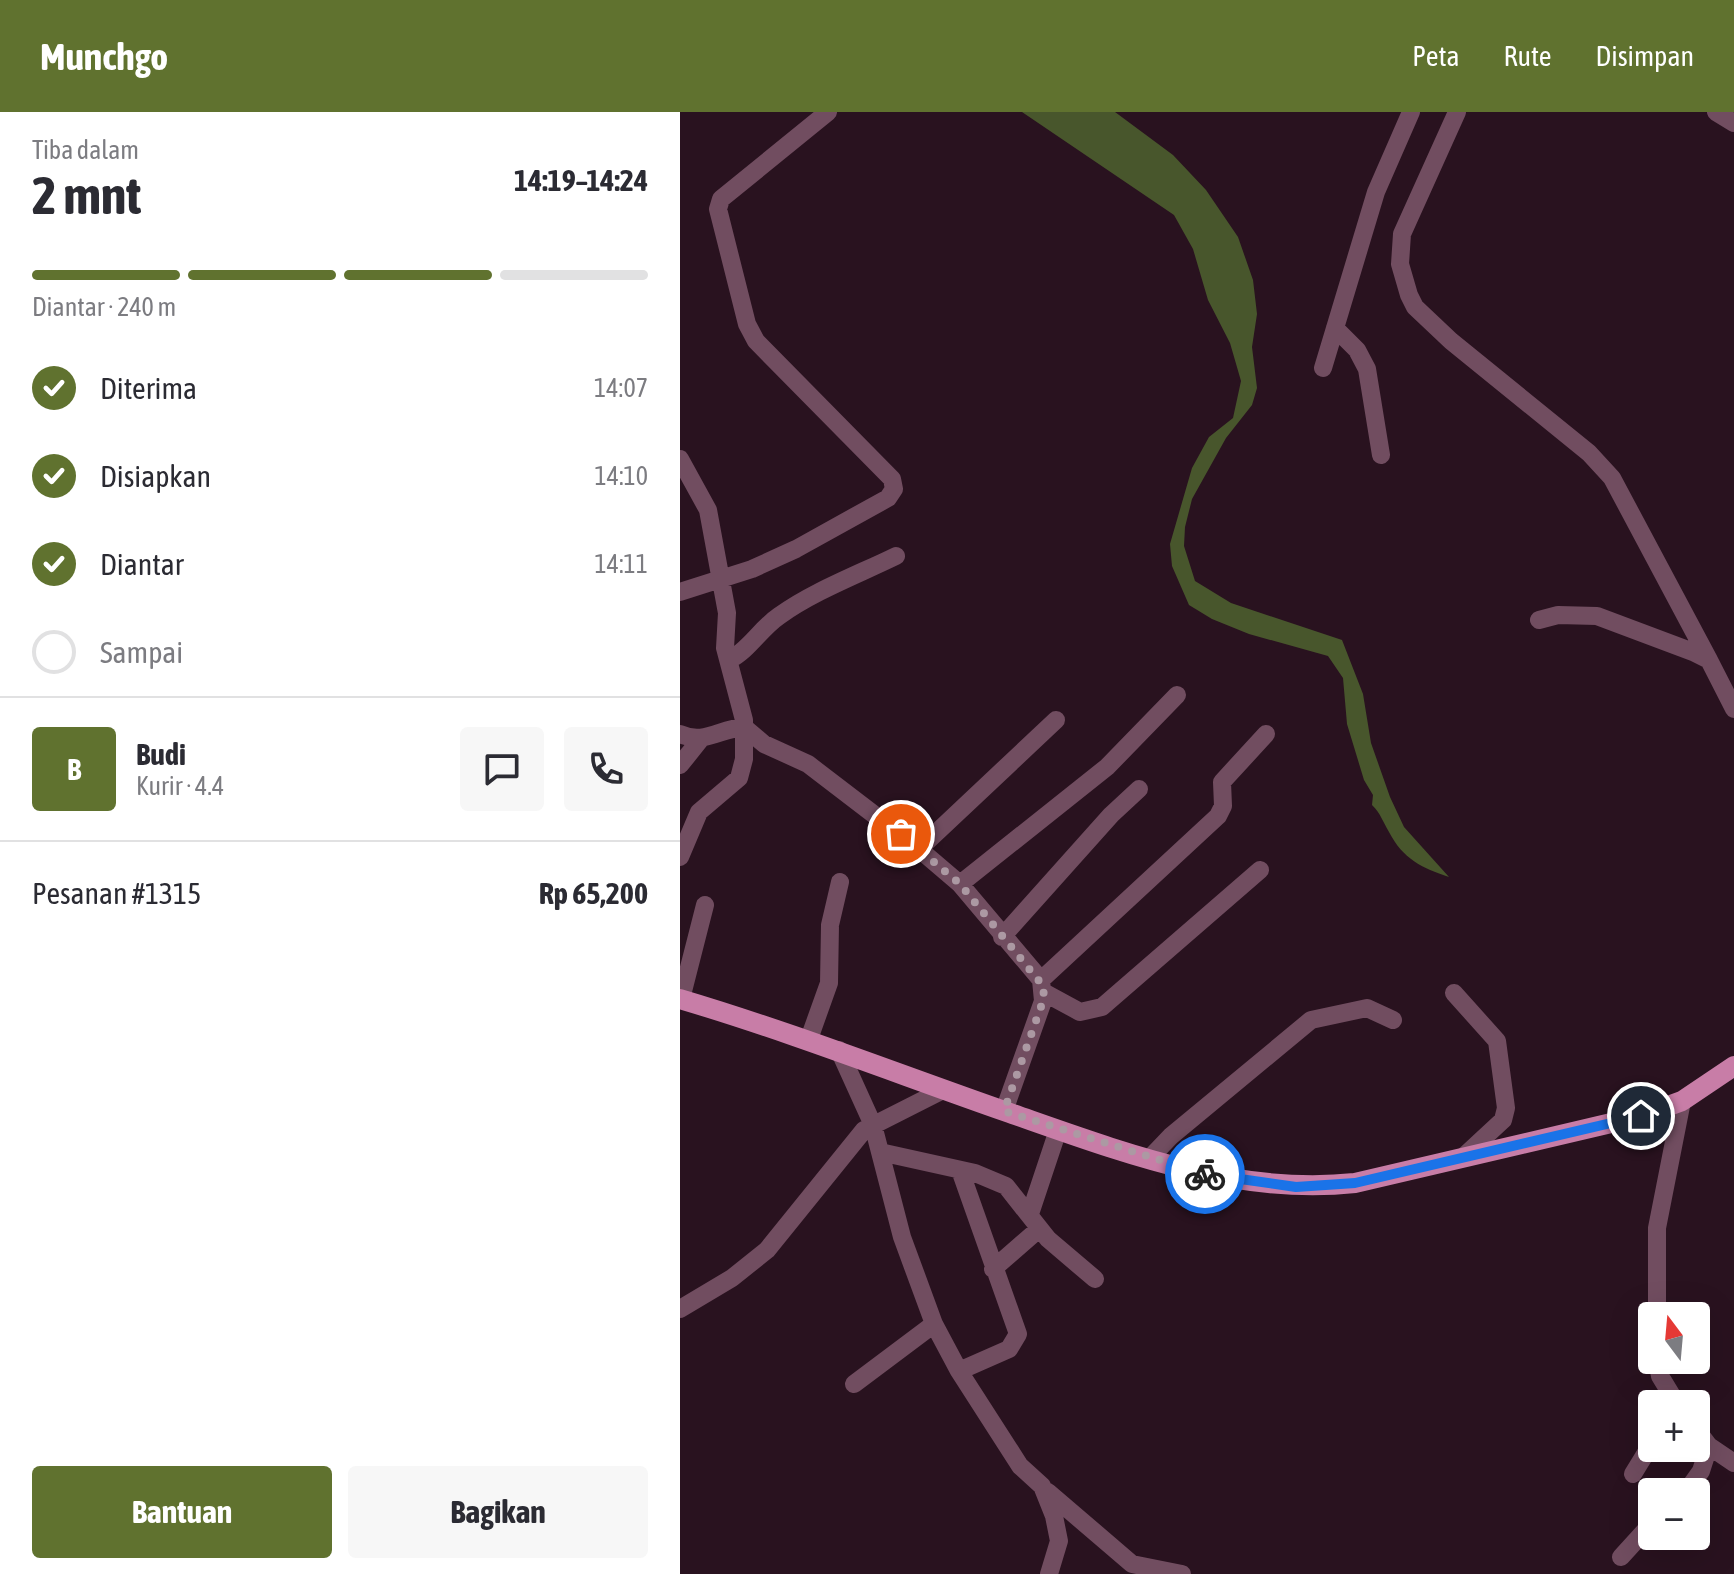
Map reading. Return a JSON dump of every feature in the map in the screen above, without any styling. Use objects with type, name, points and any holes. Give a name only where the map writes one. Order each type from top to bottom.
[{"type":"main road","points":[[680,999],[809,1039],[941,1091],[1058,1130],[1212,1176],[1296,1187],[1355,1183],[1591,1130],[1682,1101],[1734,1066]]},
{"type":"street","points":[[680,592],[752,569],[821,537],[888,498],[894,489],[892,479],[756,341],[747,324],[718,209],[721,199],[828,112]]},
{"type":"street","points":[[1323,368],[1376,192],[1411,112]]},
{"type":"street","points":[[1457,112],[1402,234],[1400,264],[1409,295],[1415,307],[1451,341],[1589,453],[1612,478],[1734,709]]},
{"type":"street","points":[[1716,112],[1734,123]]},
{"type":"street","points":[[1335,328],[1357,350],[1367,369],[1381,455]]},
{"type":"street","points":[[680,459],[708,510],[718,579],[727,613],[725,638],[744,727],[744,759],[739,778],[699,812],[680,857]]},
{"type":"street","points":[[729,660],[739,655],[757,633],[789,609],[896,556]]},
{"type":"street","points":[[1539,620],[1558,615],[1597,616],[1709,660]]},
{"type":"street","points":[[960,884],[1107,767],[1177,695]]},
{"type":"street","points":[[919,849],[1056,720]]},
{"type":"street","points":[[680,765],[700,740],[723,730],[744,727],[764,744],[808,764],[960,884],[1043,987],[1080,1012],[1102,1007],[1260,870]]},
{"type":"street","points":[[680,734],[700,740]]},
{"type":"street","points":[[1004,1111],[1043,987],[1218,816],[1223,806],[1222,782],[1266,734]]},
{"type":"street","points":[[1002,937],[1111,815],[1139,789]]},
{"type":"street","points":[[809,1039],[829,983],[830,925],[840,882]]},
{"type":"street","points":[[680,999],[705,905]]},
{"type":"street","points":[[1454,993],[1497,1041],[1506,1108],[1503,1120],[1462,1158]]},
{"type":"street","points":[[1150,1158],[1171,1136],[1311,1020],[1367,1008],[1393,1020]]},
{"type":"street","points":[[839,1050],[873,1125],[902,1237],[934,1324],[959,1371],[1020,1466],[1132,1564],[1182,1574]]},
{"type":"street","points":[[680,1309],[732,1278],[767,1250],[801,1212],[853,1141],[873,1125],[941,1091]]},
{"type":"street","points":[[1657,1302],[1657,1228],[1682,1101]]},
{"type":"street","points":[[993,1269],[1035,1222],[1058,1130]]},
{"type":"street","points":[[880,1152],[960,1170],[1006,1186],[1035,1222],[1095,1279]]},
{"type":"street","points":[[959,1371],[1009,1349],[1018,1339],[960,1170]]},
{"type":"street","points":[[854,1384],[934,1324]]},
{"type":"street","points":[[1710,1447],[1734,1463]]},
{"type":"street","points":[[1633,1474],[1640,1462]]},
{"type":"street","points":[[1042,1486],[1059,1541],[1056,1571]]},
{"type":"street","points":[[1621,1557],[1638,1538]]},
{"type":"shaded area","points":[[1022,112],[1115,112],[1173,155],[1206,190],[1238,237],[1253,280],[1257,314],[1252,347],[1257,388],[1252,405],[1226,438],[1192,499],[1184,546],[1195,581],[1231,603],[1342,640],[1363,694],[1371,743],[1390,797],[1404,827],[1449,877],[1407,856],[1372,805],[1373,795],[1364,780],[1347,724],[1343,678],[1328,656],[1249,634],[1212,619],[1189,605],[1172,566],[1170,544],[1192,468],[1209,437],[1233,418],[1241,381],[1230,343],[1208,300],[1193,249],[1174,215]]},
{"type":"way so far","points":[[901,834],[960,884],[1044,987],[1043,1001],[1004,1111],[1205,1174]]},
{"type":"route","points":[[1205,1174],[1264,1185],[1296,1187],[1355,1183],[1641,1116]]}]
